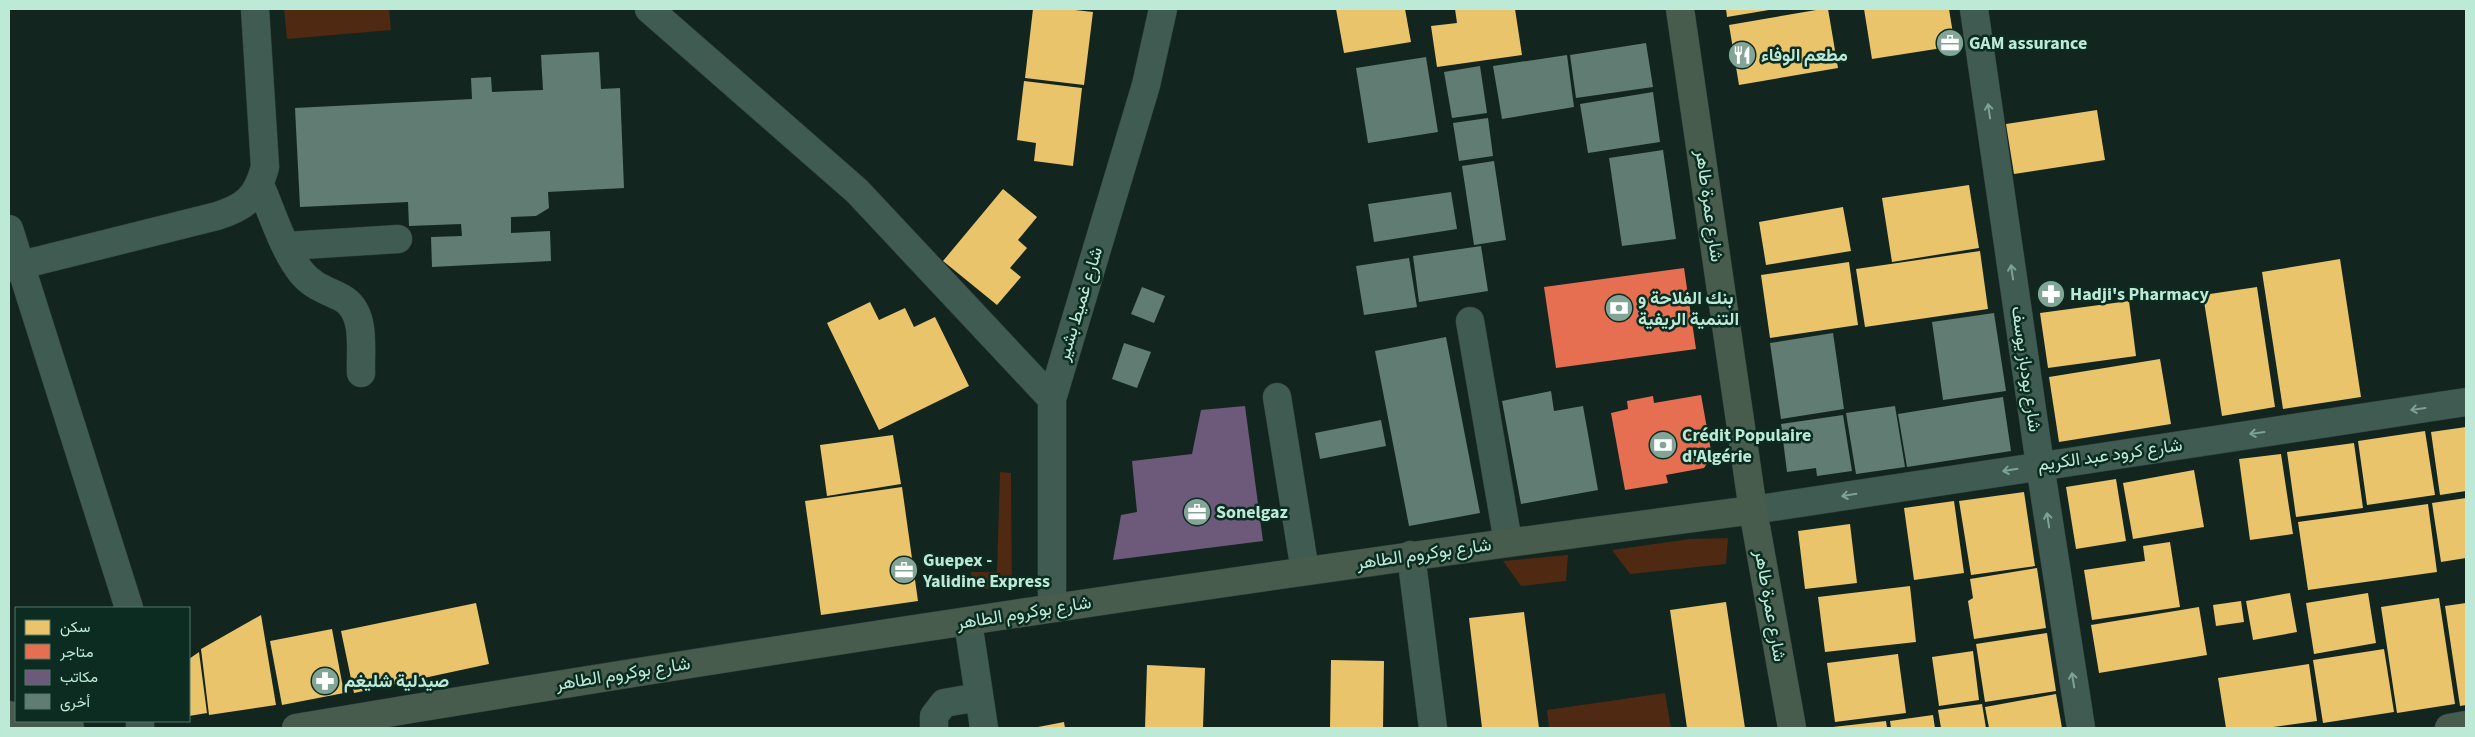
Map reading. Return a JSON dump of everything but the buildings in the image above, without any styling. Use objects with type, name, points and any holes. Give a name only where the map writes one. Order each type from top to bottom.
[{"type":"main road","name":"شارع عمرة طاهر","points":[[1680,9],[1754,510],[1792,728]]},
{"type":"main road","name":"شارع بوكروم الطاهر","points":[[296,728],[538,687],[1052,608],[1411,555],[1754,510]]},
{"type":"main road","points":[[32,722],[70,728]]},
{"type":"main road","points":[[2449,728],[2466,726]]},
{"type":"street","points":[[14,266],[234,211],[250,200],[260,185],[265,167],[255,9]]},
{"type":"street","points":[[649,9],[857,191],[1052,399]]},
{"type":"street","name":"شارع غميط بشير","points":[[1052,608],[1052,399],[1146,85],[1163,9]]},
{"type":"street","name":"شارع بودباز يوسف","points":[[1974,9],[2080,728]]},
{"type":"street","points":[[260,185],[300,271],[308,280],[330,294],[342,298],[352,307],[359,319],[361,373]]},
{"type":"street","points":[[9,229],[14,266],[129,607]]},
{"type":"street","points":[[287,246],[398,239]]},
{"type":"street","points":[[1470,321],[1508,542]]},
{"type":"street","points":[[1277,397],[1305,571]]},
{"type":"street","name":"شارع كرود عبد الكريم","points":[[1754,510],[2040,465],[2466,402]]},
{"type":"street","points":[[1411,555],[1433,728]]},
{"type":"street","points":[[968,622],[984,728]]},
{"type":"street","points":[[934,728],[934,716],[944,703],[979,697]]},
{"type":"shaded area","points":[[284,9],[389,9],[391,30],[287,39]]},
{"type":"shaded area","points":[[1000,472],[1011,473],[1012,589],[971,589],[971,572],[997,572]]},
{"type":"shaded area","points":[[1728,538],[1726,564],[1630,574],[1612,550],[1690,539]]},
{"type":"shaded area","points":[[1568,555],[1566,581],[1521,586],[1503,561]]},
{"type":"shaded area","points":[[1665,693],[1671,728],[1549,728],[1547,710]]},
{"type":"place","name":"GAM assurance","points":[[1950,43]]},
{"type":"place","name":"مطعم الوفاء","points":[[1742,55]]},
{"type":"place","name":"Hadji's Pharmacy","points":[[2051,294]]},
{"type":"place","name":"بنك الفلاحة و التنمية الريفية","points":[[1619,308]]},
{"type":"place","name":"Crédit Populaire d'Algérie","points":[[1663,445]]},
{"type":"place","name":"Sonelgaz","points":[[1197,512]]},
{"type":"place","name":"Guepex - Yalidine Express","points":[[904,570]]},
{"type":"place","name":"صيدلية شليغم","points":[[325,681]]}]
